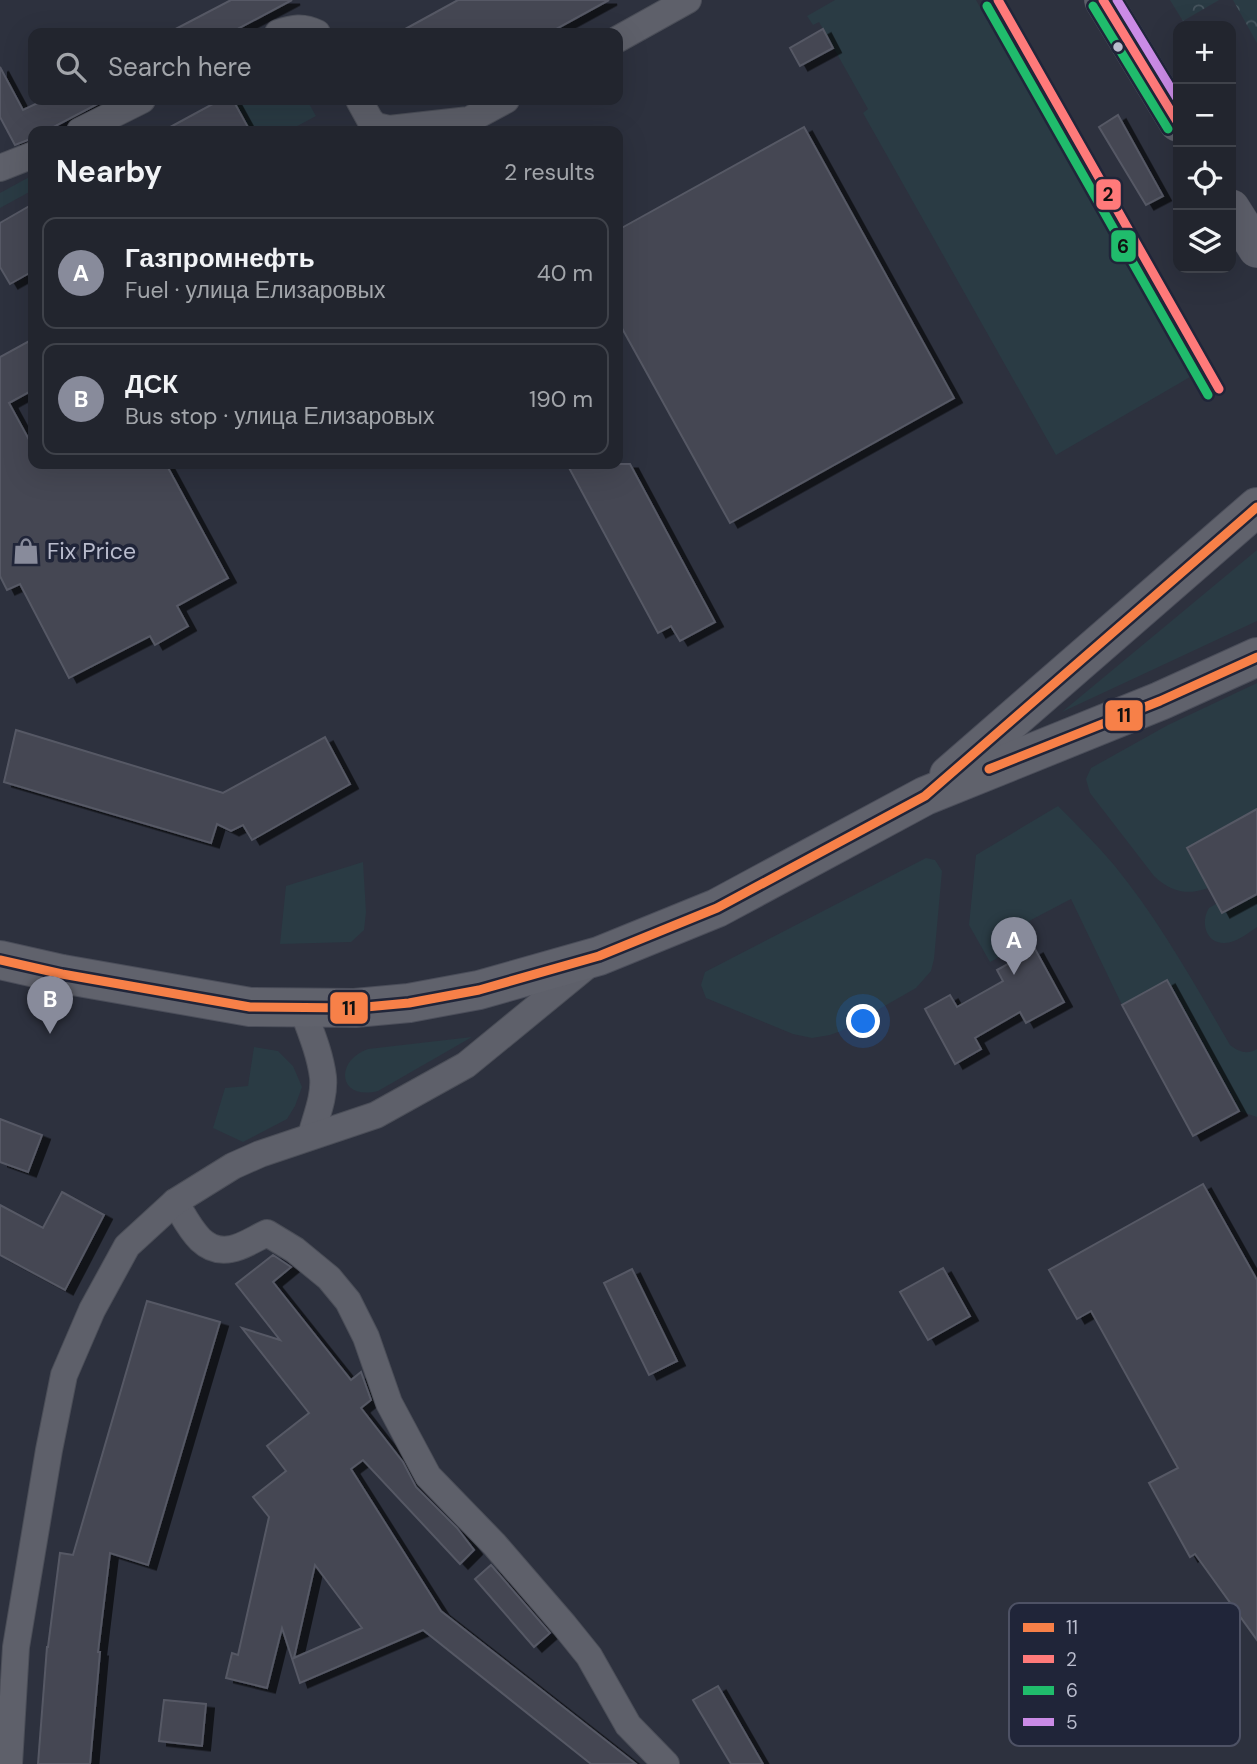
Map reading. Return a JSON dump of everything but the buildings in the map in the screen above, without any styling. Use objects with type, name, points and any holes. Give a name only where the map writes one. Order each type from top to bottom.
[{"type":"main road","points":[[1103,0],[1173,115]]},
{"type":"main road","points":[[1232,210],[1257,249]]},
{"type":"main road","points":[[925,796],[1257,508]]},
{"type":"main road","points":[[0,960],[171,995],[250,1007],[355,1009],[409,1003],[479,990],[599,956],[717,908],[925,796],[1160,701],[1257,657]]},
{"type":"street","points":[[623,36],[688,0]]},
{"type":"street","points":[[90,126],[132,105]]},
{"type":"street","points":[[362,105],[376,126]]},
{"type":"street","points":[[416,126],[469,120],[497,105]]},
{"type":"street","points":[[0,168],[28,157]]},
{"type":"street","points":[[9,1764],[16,1647],[64,1375],[92,1310],[127,1246],[175,1202],[233,1166],[260,1154],[376,1115],[466,1065],[599,956]]},
{"type":"street","points":[[302,1008],[323,1079],[311,1136]]},
{"type":"street","points":[[175,1202],[201,1242],[215,1249],[231,1249],[267,1233],[295,1250],[329,1279],[348,1301],[366,1337],[388,1403],[428,1476],[494,1544],[564,1625],[589,1656],[628,1725],[666,1764]]},
{"type":"green space","points":[[835,0],[976,0],[1190,377],[1056,455],[863,113],[868,109],[819,22],[813,25],[807,16]]},
{"type":"green space","points":[[1170,0],[1219,0],[1183,21]]},
{"type":"green space","points":[[1233,0],[1257,0],[1257,43]]},
{"type":"green space","points":[[236,105],[310,105],[316,116],[297,126],[247,126]]},
{"type":"green space","points":[[28,178],[28,193],[0,208],[0,193]]},
{"type":"green space","points":[[1257,550],[1257,621],[1062,712]]},
{"type":"green space","points":[[1257,683],[1257,860],[1206,889],[1180,891],[1167,886],[1154,876],[1090,793],[1086,779],[1091,768],[1168,725]]},
{"type":"green space","points":[[1058,806],[1114,865],[1146,908],[1230,1045],[1243,1052],[1257,1049],[1257,1117],[1239,1111],[1167,981],[1122,1005],[1071,899],[1029,921],[1037,937],[990,962],[969,925],[976,855]]},
{"type":"green space","points":[[926,858],[935,860],[942,871],[934,959],[931,971],[916,988],[841,1031],[812,1038],[793,1034],[706,998],[701,985],[705,972]]},
{"type":"green space","points":[[363,862],[366,912],[364,930],[351,942],[280,944],[286,886]]},
{"type":"green space","points":[[1257,880],[1257,927],[1233,941],[1225,943],[1213,940],[1205,925],[1209,908]]},
{"type":"green space","points":[[472,1037],[378,1091],[365,1093],[355,1090],[348,1085],[345,1078],[350,1062],[368,1049]]},
{"type":"green space","points":[[254,1047],[278,1051],[293,1066],[302,1087],[287,1119],[243,1142],[213,1128],[225,1088],[248,1086]]},
{"type":"transit line","name":"2","points":[[998,0],[1219,389]]},
{"type":"transit line","name":"2","points":[[1103,0],[1173,115]]},
{"type":"transit line","name":"5","points":[[1117,0],[1173,92]]},
{"type":"transit line","name":"6","points":[[987,6],[1208,395]]},
{"type":"transit line","name":"6","points":[[1093,6],[1168,129]]},
{"type":"transit line","name":"11","points":[[0,960],[62,974],[250,1007],[355,1008],[409,1003],[479,990],[599,956],[717,908],[925,796],[1257,507]]},
{"type":"transit line","name":"11","points":[[989,769],[1160,701],[1257,657]]},
{"type":"place","name":"Fix Price","points":[[26,551]]},
{"type":"place","name":"Газпромнефть","points":[[1014,975]]},
{"type":"place","name":"ДСК","points":[[50,1034]]}]
